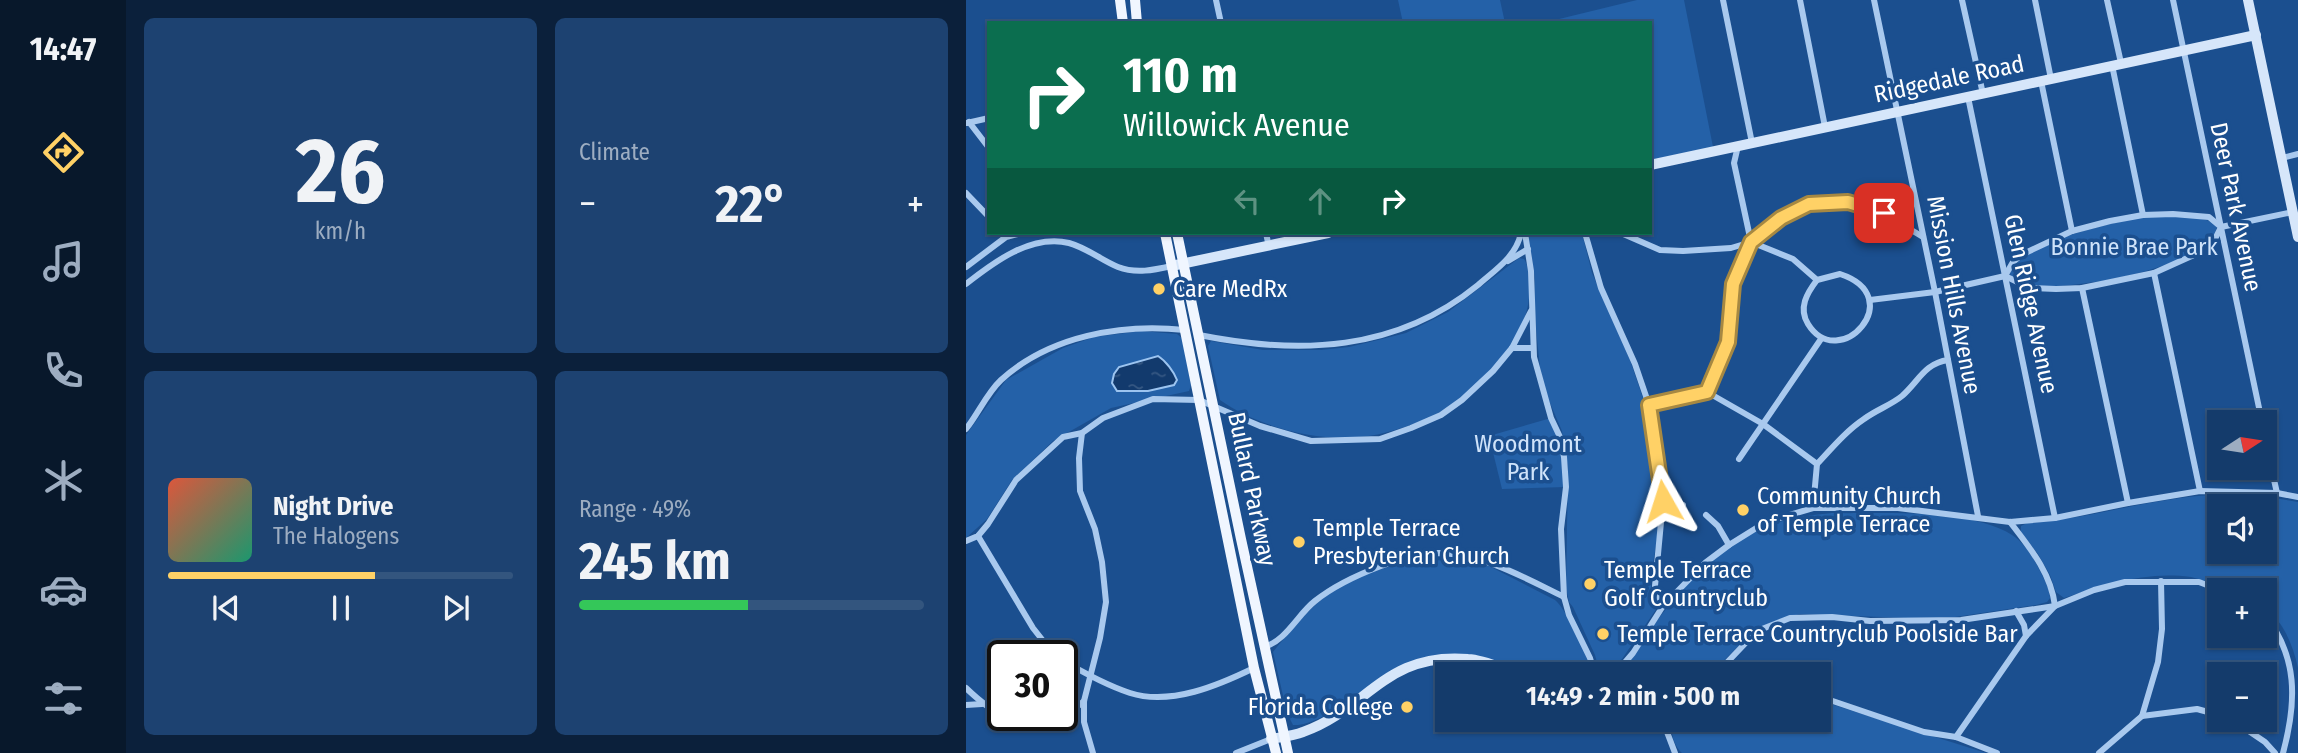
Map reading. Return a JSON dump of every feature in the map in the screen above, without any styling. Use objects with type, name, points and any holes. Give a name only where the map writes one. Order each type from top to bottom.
[{"type":"main road","points":[[1120,0],[1123,21]]},
{"type":"main road","points":[[1135,0],[1137,21]]},
{"type":"main road","name":"Bullard Parkway","points":[[1166,235],[1178,265],[1199,335],[1264,647],[1289,753]]},
{"type":"main road","name":"Bullard Parkway","points":[[1177,235],[1185,330],[1254,668],[1276,753]]},
{"type":"street","points":[[1216,0],[1221,21]]},
{"type":"street","points":[[1723,0],[1752,142]]},
{"type":"street","points":[[1800,0],[1825,127]]},
{"type":"street","name":"Mission Hills Avenue","points":[[1874,0],[1935,292],[1978,516]]},
{"type":"street","points":[[1962,0],[1983,94]]},
{"type":"street","points":[[2035,0],[2072,231]]},
{"type":"street","points":[[2107,0],[2143,215]]},
{"type":"street","name":"Deer Park Avenue","points":[[2173,0],[2259,410]]},
{"type":"street","points":[[2248,0],[2298,237]]},
{"type":"street","name":"Ridgedale Road","points":[[1652,165],[2256,34]]},
{"type":"street","name":"Glen Ridge Avenue","points":[[1968,97],[2055,518]]},
{"type":"street","points":[[987,118],[968,123],[987,146]]},
{"type":"street","points":[[1707,392],[1728,342],[1733,284],[1751,242],[1734,163],[1738,146]]},
{"type":"street","points":[[2282,158],[2298,155]]},
{"type":"street","points":[[966,193],[987,215]]},
{"type":"street","points":[[1624,235],[1660,250],[1731,248],[1751,242],[1781,218],[1809,204],[1848,202],[1884,213],[1923,237]]},
{"type":"street","points":[[2221,227],[2293,212]]},
{"type":"street","points":[[2006,275],[2013,262],[2023,254],[2072,231],[2143,215],[2209,217],[2221,227]]},
{"type":"street","points":[[1870,300],[1935,292],[2006,275],[2030,288],[2082,288],[2154,273],[2205,250],[2221,227]]},
{"type":"street","points":[[966,267],[1004,235]]},
{"type":"street","points":[[1266,235],[1269,247]]},
{"type":"street","points":[[966,284],[1016,250],[1049,237],[1069,239],[1119,267],[1142,271],[1320,235]]},
{"type":"street","points":[[1506,262],[1522,235]]},
{"type":"street","points":[[1524,235],[1531,271],[1532,348],[1564,457],[1566,487],[1561,529],[1564,597],[1569,615],[1590,658],[1595,662]]},
{"type":"street","points":[[1586,235],[1601,288],[1635,364],[1649,405],[1663,501],[1655,586],[1657,598],[1663,606]]},
{"type":"street","points":[[1751,242],[1793,259],[1817,280]]},
{"type":"street","points":[[1199,335],[1274,345],[1360,342],[1414,326],[1446,309],[1506,262],[1528,249]]},
{"type":"street","points":[[2154,273],[2200,491]]},
{"type":"street","points":[[1840,274],[1862,285],[1870,300],[1868,318],[1861,330],[1849,337],[1837,340],[1821,339],[1804,317],[1804,301],[1817,280],[1840,274]]},
{"type":"street","points":[[2082,288],[2128,503]]},
{"type":"street","points":[[966,541],[978,536],[1016,480],[1063,437],[1082,433],[1103,418],[1153,399],[1199,400],[1260,426],[1311,441],[1380,439],[1441,415],[1462,400],[1493,371],[1512,348],[1531,312]]},
{"type":"street","points":[[966,429],[1000,380],[1046,351],[1080,338],[1110,331],[1132,328],[1185,330]]},
{"type":"street","points":[[1739,459],[1821,339]]},
{"type":"street","points":[[1512,348],[1532,348]]},
{"type":"street","points":[[1813,508],[1817,464],[1863,419],[1899,398],[1929,366],[1936,361],[1948,360]]},
{"type":"street","points":[[1649,405],[1707,392],[1763,424],[1817,464]]},
{"type":"street","points":[[1082,433],[1079,458],[1080,491],[1096,529],[1106,602],[1084,701],[1084,722],[1093,753]]},
{"type":"street","points":[[2274,480],[2277,493]]},
{"type":"street","points":[[1620,662],[1633,653],[1663,606],[1705,562],[1766,522],[1813,508],[1898,509],[1978,516],[2010,522],[2055,518],[2200,491],[2277,493],[2298,497]]},
{"type":"street","points":[[1663,501],[1683,505]]},
{"type":"street","points":[[1706,515],[1718,526],[1729,545]]},
{"type":"street","points":[[2010,522],[2048,578],[2055,606]]},
{"type":"street","points":[[978,536],[1042,640]]},
{"type":"street","points":[[1264,647],[1276,642],[1312,603],[1330,590],[1351,577],[1405,558],[1438,553],[1470,558],[1500,566],[1564,597]]},
{"type":"street","points":[[2142,716],[2159,651],[2162,629],[2161,581]]},
{"type":"street","points":[[1727,662],[1757,631],[1790,618],[1832,617],[1909,622],[1961,620],[2055,606],[2094,590],[2125,582],[2199,582],[2207,585]]},
{"type":"street","points":[[1956,737],[2026,636],[2055,606]]},
{"type":"street","points":[[2016,611],[2024,625],[2026,636]]},
{"type":"street","points":[[2277,628],[2292,659],[2296,679],[2291,723],[2283,753]]},
{"type":"street","points":[[1236,753],[1271,739],[1303,732],[1335,715],[1393,673],[1418,663],[1442,659],[1470,659],[1480,662]]},
{"type":"street","points":[[1078,669],[1132,694],[1160,696],[1228,681],[1254,668]]},
{"type":"street","points":[[966,688],[987,707]]},
{"type":"street","points":[[1831,700],[1924,732],[1956,737],[1997,753]]},
{"type":"street","points":[[1078,706],[1084,701]]},
{"type":"street","points":[[966,705],[982,704]]},
{"type":"street","points":[[2099,753],[2142,716],[2197,709],[2207,712]]},
{"type":"street","points":[[1667,732],[1675,753]]},
{"type":"street","points":[[2249,732],[2275,753]]},
{"type":"green space","points":[[1398,0],[1500,0],[1505,21],[1403,21]]},
{"type":"green space","points":[[1637,0],[1684,0],[1713,147],[1652,160],[1652,21],[1555,20]]},
{"type":"green space","name":"Bonnie Brae Park","points":[[2143,217],[2193,217],[2217,226],[2209,241],[2191,254],[2135,274],[2074,285],[2049,286],[2028,284],[2011,277],[2010,273],[2019,261],[2050,243],[2090,229]]},
{"type":"green space","points":[[1528,235],[1582,235],[1592,273],[1630,360],[1645,404],[1660,502],[1650,582],[1657,608],[1618,662],[1597,662],[1569,602],[1566,588],[1568,468],[1562,431],[1547,396],[1540,368],[1534,309],[1535,278]]},
{"type":"green space","points":[[1519,258],[1524,259],[1527,266],[1529,298],[1518,333],[1509,349],[1484,378],[1456,402],[1432,416],[1396,430],[1368,436],[1324,437],[1279,428],[1238,411],[1220,400],[1208,346],[1211,341],[1263,350],[1321,350],[1349,347],[1406,333],[1448,312]]},
{"type":"green space","points":[[1141,331],[1177,334],[1182,338],[1191,385],[1189,391],[1111,408],[1053,441],[1012,480],[987,519],[966,538],[966,435],[1006,380],[1063,348],[1094,337]]},
{"type":"green space","name":"Woodmont Park","points":[[1551,418],[1560,437],[1566,487],[1502,489],[1489,436]]},
{"type":"green space","points":[[2207,496],[2207,564],[2277,564],[2277,498],[2298,502],[2298,668],[2293,650],[2277,619],[2277,578],[2207,578],[2207,582],[2191,577],[2142,577],[2064,598],[2056,592],[2038,554],[2021,532],[2021,526],[2027,523]]},
{"type":"green space","points":[[1832,513],[1925,514],[1973,520],[1994,526],[2017,538],[2025,547],[2044,579],[2050,598],[2047,602],[2036,605],[1955,617],[1800,614],[1756,629],[1722,662],[1627,662],[1667,608],[1705,567],[1749,535],[1795,518]]},
{"type":"green space","points":[[1433,560],[1489,566],[1555,600],[1566,614],[1588,662],[1488,662],[1449,656],[1426,657],[1401,666],[1321,717],[1293,725],[1287,713],[1273,652],[1314,606],[1330,593],[1353,580],[1406,563]]},
{"type":"green space","points":[[1831,704],[1986,753],[1682,753],[1672,732],[1831,732]]},
{"type":"water","points":[[1158,356],[1174,374],[1177,380],[1174,385],[1148,391],[1117,391],[1112,383],[1119,367]]},
{"type":"place","name":"Care MedRx","points":[[1159,289]]},
{"type":"place","name":"Community Church of Temple Terrace","points":[[1743,510]]},
{"type":"place","name":"Temple Terrace Presbyterian Church","points":[[1299,542]]},
{"type":"place","name":"Temple Terrace Golf Countryclub","points":[[1590,584]]},
{"type":"place","name":"Temple Terrace Countryclub Poolside Bar","points":[[1603,634]]},
{"type":"place","name":"Florida College","points":[[1407,707]]},
{"type":"route","points":[[1663,501],[1649,405],[1707,392],[1728,342],[1733,284],[1751,242],[1781,218],[1809,204],[1848,202],[1884,213]]}]
